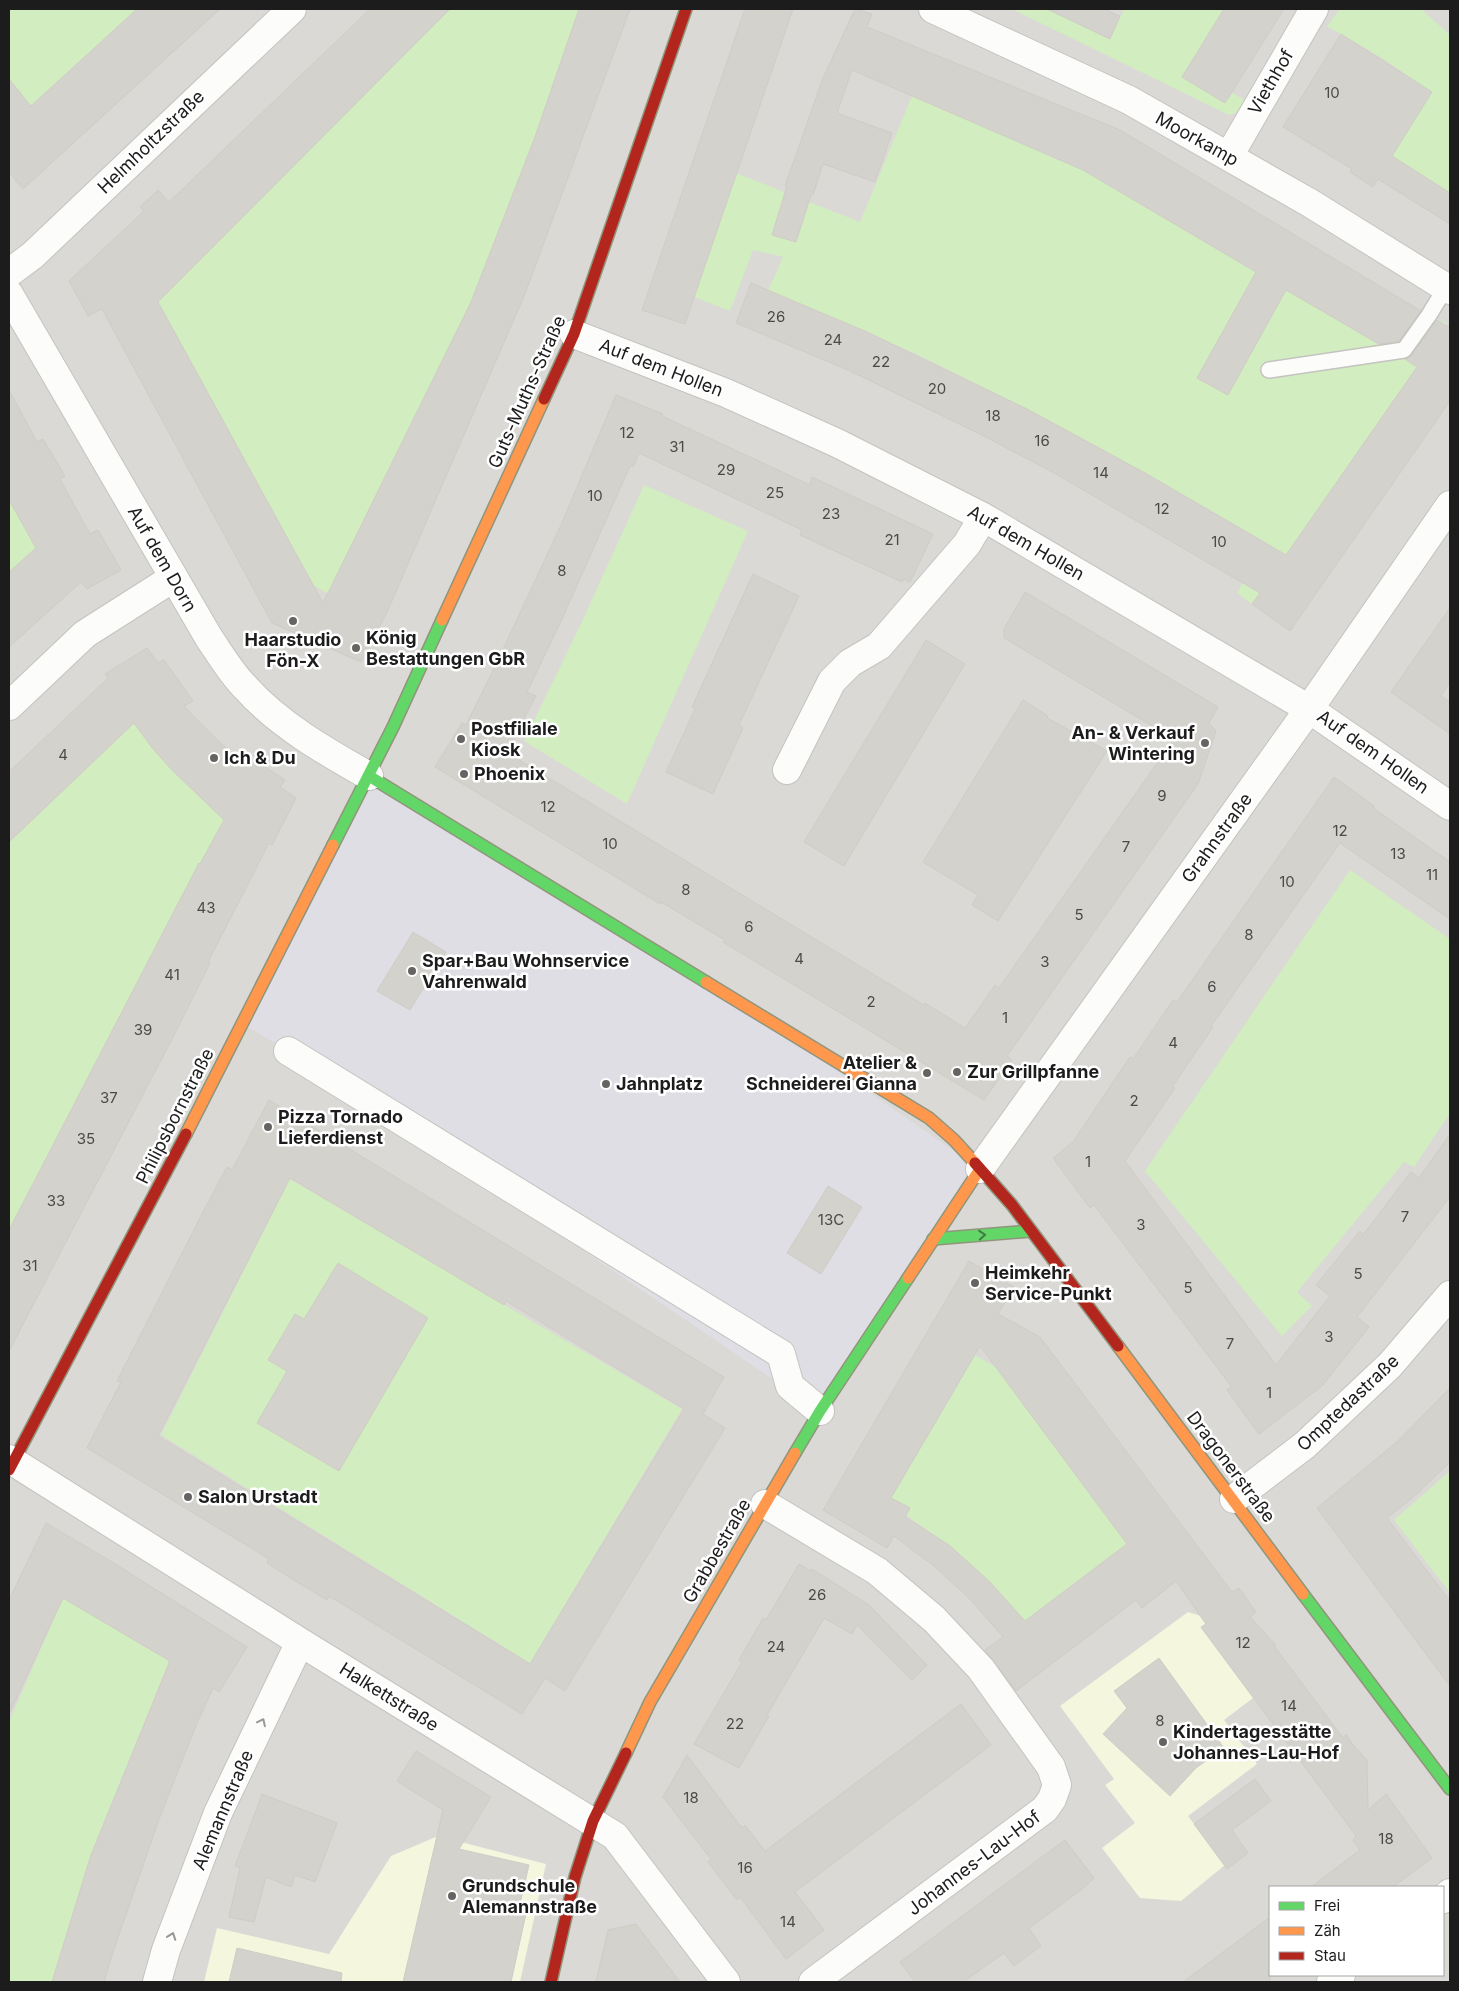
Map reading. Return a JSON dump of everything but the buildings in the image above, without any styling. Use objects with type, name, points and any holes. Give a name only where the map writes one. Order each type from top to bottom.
[{"type":"street","name":"Helmholtzstraße","points":[[9,273],[33,255],[292,9]]},
{"type":"street","name":"Guts-Muths-Straße","points":[[369,776],[394,727],[574,334],[686,9]]},
{"type":"street","name":"Moorkamp","points":[[933,9],[970,16],[1129,100],[1310,203],[1448,289]]},
{"type":"street","name":"Viethhof","points":[[1229,156],[1314,9]]},
{"type":"street","name":"Auf dem Dorn","points":[[9,294],[173,578],[209,638],[244,687],[286,725],[333,756],[369,776]]},
{"type":"street","name":"Auf dem Hollen","points":[[574,334],[769,412],[837,443],[983,517],[1309,709],[1450,806]]},
{"type":"street","name":"Grahnstraße","points":[[980,1169],[1309,709],[1450,505]]},
{"type":"street","points":[[786,770],[832,681],[850,663],[879,646],[967,544],[983,517]]},
{"type":"street","points":[[9,706],[85,634],[173,578]]},
{"type":"street","points":[[369,776],[929,1118],[954,1140],[980,1169]]},
{"type":"street","name":"Philipsbornstraße","points":[[10,1463],[187,1133],[241,1022],[369,776]]},
{"type":"street","points":[[288,1052],[781,1354],[790,1386],[820,1411]]},
{"type":"street","name":"Dragonerstraße","points":[[980,1169],[1012,1205],[1450,1788]]},
{"type":"street","name":"Grabbestraße","points":[[551,1982],[575,1877],[593,1821],[650,1702],[820,1411],[980,1169]]},
{"type":"street","points":[[933,1238],[1031,1231]]},
{"type":"street","name":"Omptedastraße","points":[[1234,1499],[1305,1445],[1390,1365],[1450,1295]]},
{"type":"street","name":"Halkettstraße","points":[[10,1463],[615,1836],[726,1982]]},
{"type":"street","name":"Johannes-Lau-Hof","points":[[765,1504],[877,1571],[934,1619],[981,1670],[1021,1722],[1051,1767],[1057,1785],[1052,1799],[1045,1809],[813,1982]]},
{"type":"street","name":"Alemannstraße","points":[[157,1982],[166,1950],[218,1813],[300,1642]]},
{"type":"lane","points":[[1269,370],[1404,350],[1448,289]]},
{"type":"shaded area","points":[[9,9],[1450,9],[1450,1982],[9,1982]]},
{"type":"shaded area","name":"Jahnplatz","points":[[369,776],[730,996],[980,1169],[820,1411],[289,1051],[241,1023]]},
{"type":"shaded area","name":"Kindertagesstätte Johannes-Lau-Hof","points":[[1188,1612],[1201,1616],[1206,1624],[1201,1628],[1253,1698],[1224,1720],[1257,1764],[1188,1816],[1225,1865],[1181,1901],[1140,1898],[1102,1848],[1135,1823],[1105,1785],[1114,1779],[1060,1706]]},
{"type":"shaded area","name":"Grundschule Alemannstraße","points":[[438,1836],[546,1864],[520,1982],[204,1982],[217,1928],[329,1954],[391,1856]]},
{"type":"green space","points":[[9,9],[137,9],[31,106],[9,79]]},
{"type":"green space","points":[[450,9],[579,9],[535,137],[471,302],[328,594],[313,585],[150,287],[180,280]]},
{"type":"green space","points":[[1012,9],[1047,9],[1110,39],[1124,9],[1224,9],[1183,77],[1225,103],[1232,93],[1245,100],[1236,113],[1229,115]]},
{"type":"green space","points":[[1340,9],[1421,9],[1450,35],[1450,193],[1392,156],[1431,92],[1382,58],[1327,26]]},
{"type":"green space","points":[[912,96],[1083,170],[1388,350],[1416,308],[1447,324],[1252,604],[1237,593],[1265,542],[1145,473],[1027,409],[914,353],[768,291],[783,257],[753,250],[730,311],[694,297],[736,173],[860,222]]},
{"type":"green space","points":[[644,485],[748,531],[627,804],[524,741],[580,626]]},
{"type":"green space","points":[[9,500],[21,521],[42,545],[9,573]]},
{"type":"green space","points":[[133,712],[172,770],[199,796],[228,814],[199,864],[9,1230],[9,842],[129,728]]},
{"type":"green space","points":[[1350,870],[1450,939],[1450,1113],[1414,1167],[1404,1162],[1297,1292],[1312,1306],[1282,1336],[1145,1171]]},
{"type":"green space","points":[[290,1179],[682,1409],[530,1663],[161,1435]]},
{"type":"green space","points":[[975,1355],[997,1368],[1127,1544],[1025,1621],[970,1564],[906,1515],[910,1508],[891,1498]]},
{"type":"green space","points":[[1450,1471],[1450,1593],[1394,1520]]},
{"type":"green space","points":[[63,1598],[169,1661],[91,1855],[52,1982],[9,1982],[9,1722]]},
{"type":"traffic: fast","points":[[333,845],[393,727],[442,620]]},
{"type":"traffic: fast","points":[[369,776],[706,982]]},
{"type":"traffic: fast","points":[[933,1239],[1031,1231]]},
{"type":"traffic: fast","points":[[795,1453],[820,1411],[908,1278]]},
{"type":"traffic: fast","points":[[1303,1594],[1450,1789]]},
{"type":"traffic: slow","points":[[442,620],[544,399]]},
{"type":"traffic: slow","points":[[186,1134],[333,845]]},
{"type":"traffic: slow","points":[[706,982],[929,1118],[954,1140],[975,1163]]},
{"type":"traffic: slow","points":[[908,1278],[980,1169]]},
{"type":"traffic: slow","points":[[1118,1346],[1303,1594]]},
{"type":"traffic: slow","points":[[626,1753],[650,1702],[795,1453]]},
{"type":"traffic: jam","points":[[544,399],[574,334],[686,9]]},
{"type":"traffic: jam","points":[[9,1470],[186,1134]]},
{"type":"traffic: jam","points":[[975,1163],[1012,1205],[1118,1346]]},
{"type":"traffic: jam","points":[[551,1982],[575,1877],[593,1821],[626,1753]]},
{"type":"place","name":"Haarstudio Fön-X","points":[[293,621]]},
{"type":"place","name":"König Bestattungen GbR","points":[[356,648]]},
{"type":"place","name":"Postfiliale Kiosk","points":[[461,739]]},
{"type":"place","name":"An- & Verkauf Wintering","points":[[1205,743]]},
{"type":"place","name":"Ich & Du","points":[[214,758]]},
{"type":"place","name":"Phoenix","points":[[464,774]]},
{"type":"place","name":"Spar+Bau Wohnservice Vahrenwald","points":[[412,971]]},
{"type":"place","name":"Zur Grillpfanne","points":[[957,1072]]},
{"type":"place","name":"Atelier & Schneiderei Gianna","points":[[927,1073]]},
{"type":"place","name":"Jahnplatz","points":[[606,1084]]},
{"type":"place","name":"Pizza Tornado Lieferdienst","points":[[268,1127]]},
{"type":"place","name":"Heimkehr Service-Punkt","points":[[975,1283]]},
{"type":"place","name":"Salon Urstadt","points":[[188,1497]]},
{"type":"place","name":"Kindertagesstätte Johannes-Lau-Hof","points":[[1163,1742]]},
{"type":"place","name":"Grundschule Alemannstraße","points":[[452,1896]]}]
